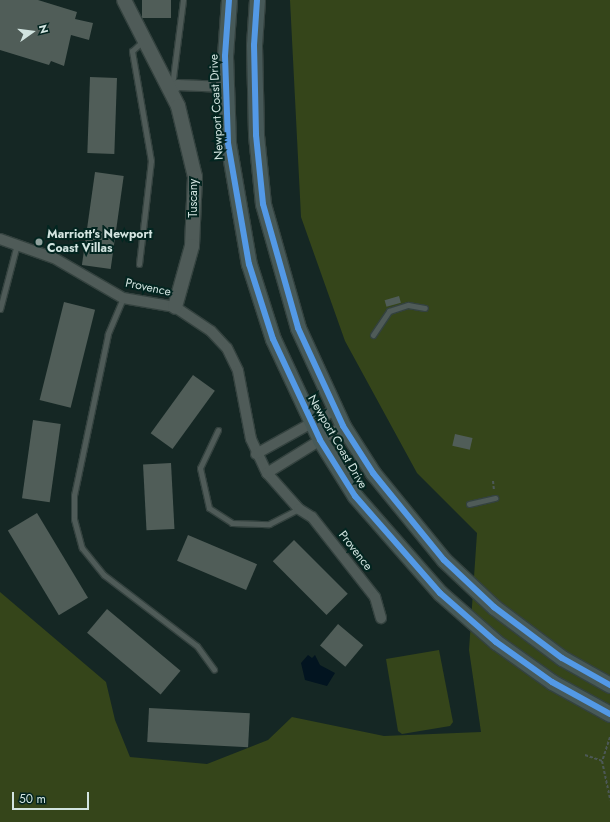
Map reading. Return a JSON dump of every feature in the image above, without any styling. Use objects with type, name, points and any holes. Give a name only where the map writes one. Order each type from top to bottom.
[{"type":"main road","name":"Newport Coast Drive","points":[[229,0],[226,87],[228,143],[249,264],[265,319],[320,440],[355,496],[440,593],[496,642],[552,682],[610,714]]},
{"type":"main road","name":"Newport Coast Drive","points":[[258,0],[254,45],[256,136],[263,204],[298,328],[343,426],[373,473],[444,560],[494,607],[556,654],[610,685]]},
{"type":"street","name":"Tuscany","points":[[124,0],[146,39],[171,91],[195,177],[192,246],[175,307]]},
{"type":"street","points":[[171,91],[178,85],[226,87]]},
{"type":"street","name":"Provence","points":[[0,239],[54,258],[123,298],[175,307],[211,331],[227,348],[238,371],[256,454],[267,473],[299,509],[312,517],[375,597],[381,618]]},
{"type":"street","points":[[256,454],[335,410]]},
{"type":"street","points":[[267,473],[343,426]]},
{"type":"lane","points":[[171,91],[183,0]]},
{"type":"lane","points":[[139,264],[151,161],[132,51],[146,39]]},
{"type":"lane","points":[[0,309],[17,244]]},
{"type":"lane","points":[[123,298],[108,334],[74,495],[74,519],[82,548],[104,575],[197,646],[214,669]]},
{"type":"lane","points":[[373,335],[389,311],[408,305],[425,308]]},
{"type":"lane","points":[[218,430],[200,468],[210,508],[232,523],[269,524],[299,509]]},
{"type":"lane","points":[[469,504],[495,498]]},
{"type":"path","points":[[493,481],[494,490]]},
{"type":"path","points":[[610,737],[602,761],[610,800]]},
{"type":"path","points":[[585,755],[602,761]]},
{"type":"green space","points":[[290,0],[610,0],[610,822],[0,822],[0,592],[106,682],[115,720],[130,757],[207,764],[268,740],[292,717],[384,736],[481,732],[469,650],[477,533],[417,473],[345,341],[301,217]]},
{"type":"green space","points":[[439,650],[453,722],[450,726],[402,734],[398,731],[386,659]]},
{"type":"water","points":[[308,655],[312,658],[315,655],[320,665],[335,673],[327,686],[305,680],[301,663]]},
{"type":"building","points":[[0,0],[38,0],[77,12],[75,19],[93,23],[89,40],[71,35],[64,66],[51,61],[49,65],[0,50]]},
{"type":"building","points":[[142,0],[171,0],[171,18],[142,18]]},
{"type":"building","points":[[90,77],[117,78],[114,154],[87,153]]},
{"type":"building","points":[[95,172],[124,176],[111,269],[82,265]]},
{"type":"building","points":[[399,296],[401,303],[387,307],[385,300]]},
{"type":"building","points":[[64,302],[95,310],[71,408],[40,400]]},
{"type":"building","points":[[193,375],[215,391],[173,449],[151,433]]},
{"type":"building","points":[[33,420],[61,424],[50,502],[22,498]]},
{"type":"building","points":[[455,434],[473,438],[470,450],[452,446]]},
{"type":"building","points":[[171,463],[174,529],[146,530],[143,464]]},
{"type":"building","points":[[37,513],[88,598],[59,615],[8,531]]},
{"type":"building","points":[[188,535],[257,564],[246,590],[177,561]]},
{"type":"building","points":[[294,540],[348,594],[327,615],[273,561]]},
{"type":"building","points":[[107,609],[181,671],[161,694],[87,633]]},
{"type":"building","points":[[338,624],[363,645],[345,667],[320,645]]},
{"type":"building","points":[[149,708],[250,713],[248,747],[147,742]]},
{"type":"cycle path","points":[[229,0],[225,56],[228,143],[249,264],[273,339],[320,440],[355,496],[440,593],[496,642],[552,682],[610,714]]},
{"type":"cycle path","points":[[257,0],[254,45],[256,135],[263,204],[298,328],[343,426],[373,473],[444,560],[494,607],[562,658],[610,685]]},
{"type":"place","name":"Marriott's Newport Coast Villas","points":[[39,242]]}]
